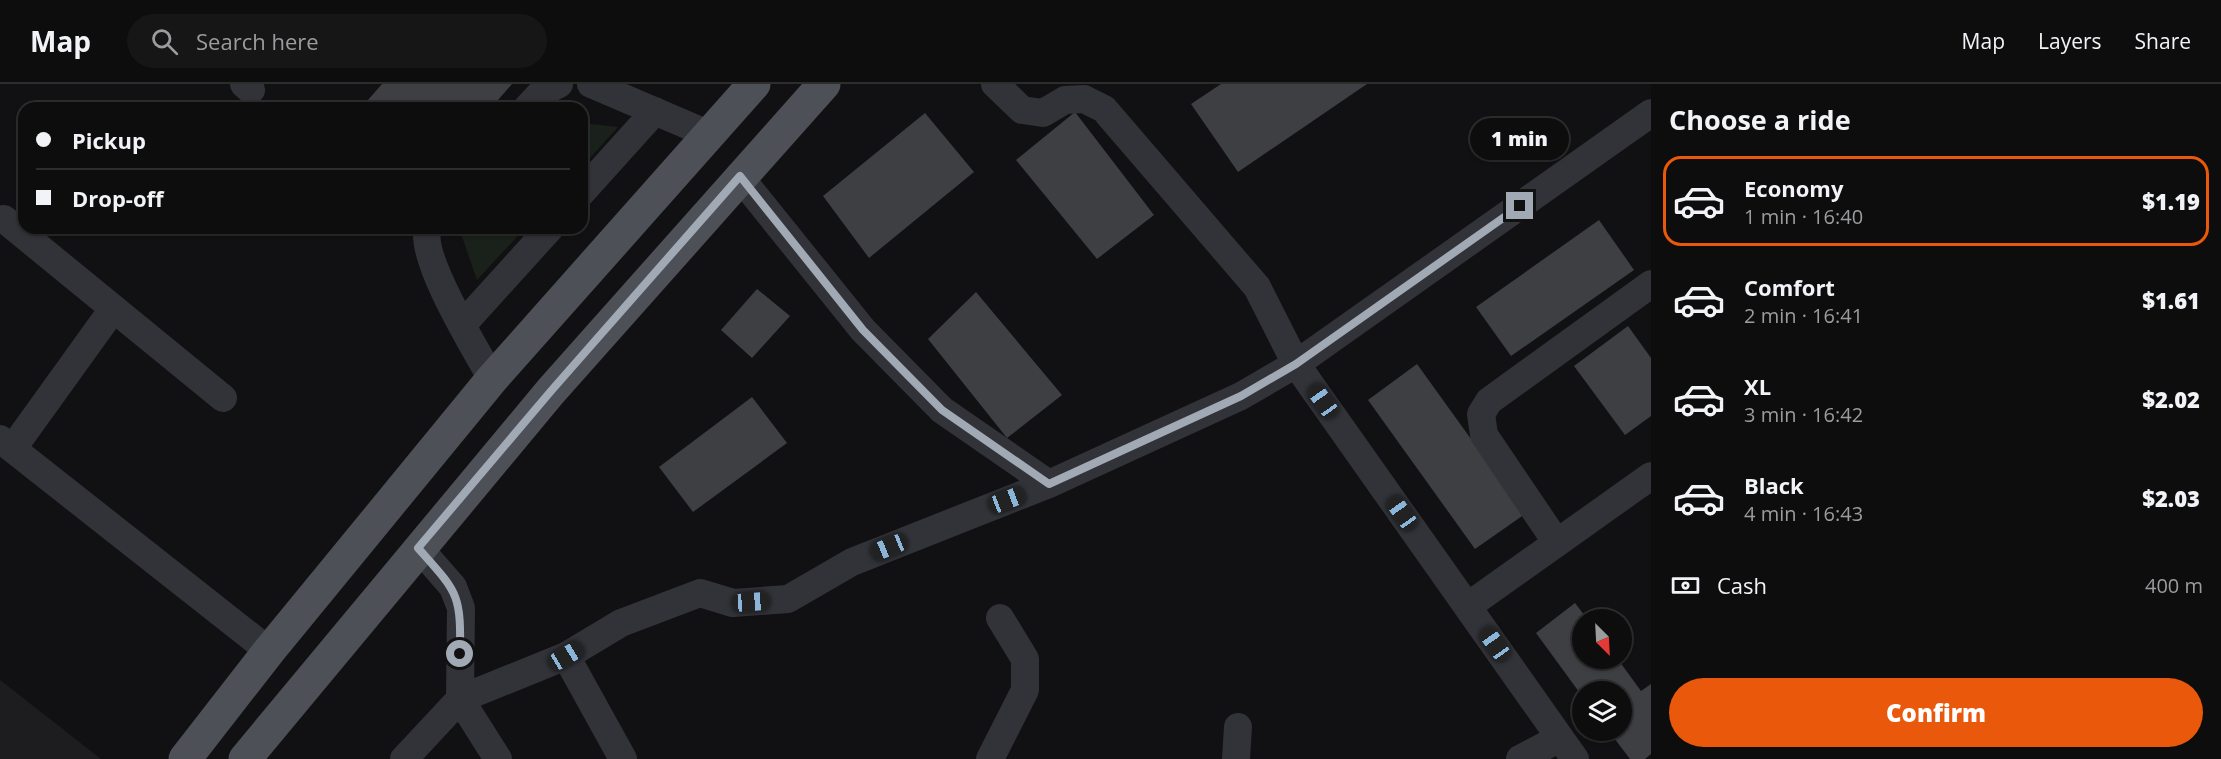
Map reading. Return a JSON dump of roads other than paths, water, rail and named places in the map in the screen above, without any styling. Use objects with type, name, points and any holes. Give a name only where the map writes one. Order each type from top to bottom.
[{"type":"main road","points":[[245,759],[418,548],[551,391],[824,84]]},
{"type":"main road","points":[[185,759],[269,651],[492,379],[708,134],[740,91]]},
{"type":"street","points":[[533,102],[541,93],[559,84]]},
{"type":"street","points":[[591,84],[708,134]]},
{"type":"street","points":[[995,84],[1022,110],[1043,113],[1065,100],[1084,99],[1104,108],[1257,287],[1296,364],[1568,748],[1520,759]]},
{"type":"street","points":[[588,185],[655,111]]},
{"type":"street","points":[[404,759],[460,699],[566,656],[621,623],[700,593],[733,603],[788,599],[852,562],[1049,484],[1241,396],[1296,364],[1651,113]]},
{"type":"street","points":[[740,176],[863,330],[942,410],[1049,484]]},
{"type":"street","points":[[3,219],[18,231]]},
{"type":"street","points":[[21,234],[223,398]]},
{"type":"street","points":[[426,234],[424,238],[434,269],[492,379]]},
{"type":"street","points":[[463,324],[545,234]]},
{"type":"street","points":[[1557,543],[1484,435],[1481,414],[1489,401],[1651,284]]},
{"type":"street","points":[[113,309],[6,444],[269,651]]},
{"type":"street","points":[[1468,606],[1651,476]]},
{"type":"street","points":[[418,548],[453,587],[461,608],[460,699],[498,759]]},
{"type":"street","points":[[990,759],[1025,690],[1025,659],[1000,618]]},
{"type":"street","points":[[566,656],[623,759]]},
{"type":"street","points":[[1236,759],[1238,727]]}]
